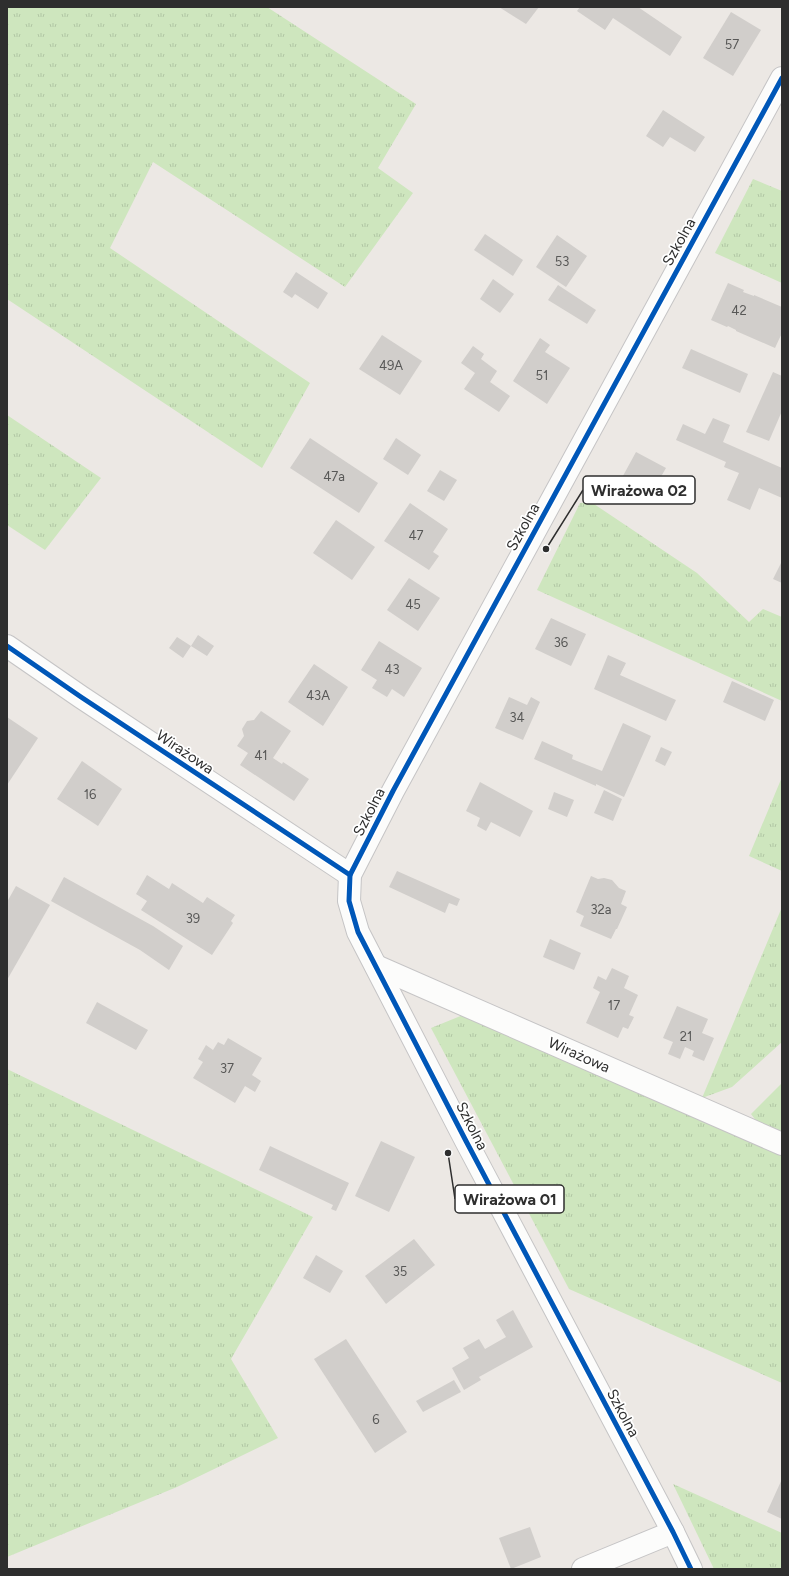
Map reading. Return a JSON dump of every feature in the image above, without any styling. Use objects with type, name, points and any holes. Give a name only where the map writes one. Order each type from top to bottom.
[{"type":"street","name":"Szkolna","points":[[691,1569],[358,932],[349,901],[350,875],[393,792],[782,78]]},
{"type":"street","name":"Wirażowa","points":[[7,646],[120,723],[350,875]]},
{"type":"street","name":"Wirażowa","points":[[376,966],[782,1144]]},
{"type":"street","points":[[583,1569],[673,1532]]},
{"type":"green space","points":[[7,7],[267,7],[416,104],[378,168],[413,193],[345,287],[153,162],[110,248],[310,383],[262,468],[7,299]]},
{"type":"green space","points":[[753,179],[782,191],[782,283],[715,253]]},
{"type":"green space","points":[[7,415],[101,478],[45,550],[7,525]]},
{"type":"green space","points":[[591,502],[697,573],[749,622],[763,609],[782,617],[782,701],[537,590],[580,503]]},
{"type":"green space","points":[[782,777],[782,871],[749,856]]},
{"type":"green space","points":[[782,907],[782,1042],[732,1087],[702,1098]]},
{"type":"green space","points":[[463,1015],[782,1154],[782,1383],[569,1289],[431,1028]]},
{"type":"green space","points":[[7,1069],[313,1217],[231,1359],[278,1438],[177,1487],[7,1557]]},
{"type":"green space","points":[[782,1083],[782,1133],[757,1122],[751,1114]]},
{"type":"green space","points":[[673,1484],[782,1533],[782,1569],[714,1569]]},
{"type":"building","points":[[499,7],[539,7],[526,24]]},
{"type":"building","points":[[580,7],[638,7],[682,37],[670,56],[613,18],[605,30],[577,11]]},
{"type":"building","points":[[731,12],[761,30],[733,76],[703,58]]},
{"type":"building","points":[[663,110],[705,137],[695,152],[670,137],[663,147],[646,136]]},
{"type":"building","points":[[485,234],[523,260],[513,276],[474,250]]},
{"type":"building","points":[[557,235],[587,256],[566,287],[536,267]]},
{"type":"building","points":[[296,272],[328,293],[318,309],[295,294],[292,298],[283,292]]},
{"type":"building","points":[[493,279],[514,294],[500,313],[480,299]]},
{"type":"building","points":[[728,283],[744,290],[743,292],[782,307],[782,333],[775,348],[728,326],[727,327],[711,320]]},
{"type":"building","points":[[558,285],[596,310],[587,324],[548,300]]},
{"type":"building","points":[[382,335],[422,361],[400,395],[359,369]]},
{"type":"building","points":[[540,338],[550,345],[545,352],[570,368],[547,404],[513,381]]},
{"type":"building","points":[[473,346],[484,354],[481,359],[497,371],[490,382],[510,396],[499,412],[464,389],[475,373],[461,363]]},
{"type":"building","points":[[691,349],[748,374],[740,393],[682,368]]},
{"type":"building","points":[[773,372],[782,376],[782,411],[769,441],[746,432]]},
{"type":"building","points":[[713,418],[730,425],[723,442],[782,468],[782,498],[759,488],[750,510],[727,500],[739,473],[724,467],[726,462],[676,440],[683,424],[705,434]]},
{"type":"building","points":[[310,438],[378,483],[359,513],[290,468]]},
{"type":"building","points":[[396,438],[421,455],[408,475],[383,459]]},
{"type":"building","points":[[636,452],[666,468],[659,480],[666,484],[661,492],[654,489],[648,501],[618,485]]},
{"type":"building","points":[[440,470],[457,480],[444,501],[427,491]]},
{"type":"building","points":[[410,503],[448,529],[433,552],[439,556],[429,570],[384,541]]},
{"type":"building","points":[[336,520],[375,547],[352,580],[313,553]]},
{"type":"building","points":[[781,563],[782,564],[782,583],[773,579]]},
{"type":"building","points":[[409,578],[440,598],[418,631],[387,610]]},
{"type":"building","points":[[551,618],[586,634],[571,666],[535,649]]},
{"type":"building","points":[[198,635],[214,646],[207,656],[191,646]]},
{"type":"building","points":[[177,637],[191,646],[183,658],[169,648]]},
{"type":"building","points":[[379,641],[422,668],[404,697],[392,689],[387,697],[372,688],[377,680],[361,670]]},
{"type":"building","points":[[608,655],[626,663],[620,675],[676,700],[666,721],[594,689]]},
{"type":"building","points":[[314,664],[348,687],[323,726],[288,702]]},
{"type":"building","points":[[732,681],[774,700],[765,721],[723,702]]},
{"type":"building","points":[[509,697],[527,705],[531,697],[540,702],[523,740],[495,728]]},
{"type":"building","points":[[261,711],[291,731],[273,758],[282,764],[283,762],[309,779],[294,801],[240,765],[248,753],[237,746],[244,736],[242,729],[247,721],[254,720]]},
{"type":"building","points":[[7,717],[38,738],[7,785]]},
{"type":"building","points":[[623,723],[651,736],[624,797],[534,759],[542,741],[573,755],[572,759],[602,771]]},
{"type":"building","points":[[661,747],[672,752],[665,766],[655,761]]},
{"type":"building","points":[[82,761],[122,789],[98,826],[57,799]]},
{"type":"building","points":[[480,782],[533,811],[520,837],[491,822],[486,831],[477,826],[480,818],[466,811]]},
{"type":"building","points":[[604,790],[622,799],[613,821],[594,813]]},
{"type":"building","points":[[554,792],[574,800],[567,817],[548,809]]},
{"type":"building","points":[[397,871],[460,899],[457,906],[449,903],[445,913],[389,887]]},
{"type":"building","points":[[147,875],[169,889],[172,883],[203,903],[207,897],[235,915],[231,921],[233,923],[212,955],[141,910],[147,901],[136,894]]},
{"type":"building","points":[[591,876],[598,879],[604,878],[612,880],[619,888],[626,891],[621,904],[627,907],[611,939],[580,926],[584,916],[576,912]]},
{"type":"building","points":[[64,877],[153,926],[183,946],[169,970],[140,950],[51,901]]},
{"type":"building","points":[[16,886],[50,905],[7,980],[7,902]]},
{"type":"building","points":[[550,939],[581,953],[574,970],[543,957]]},
{"type":"building","points":[[612,968],[629,976],[624,988],[638,995],[629,1015],[634,1017],[628,1029],[623,1027],[618,1038],[586,1023],[600,992],[593,988],[598,976],[606,980]]},
{"type":"building","points":[[97,1002],[148,1030],[136,1050],[86,1023]]},
{"type":"building","points":[[677,1006],[708,1019],[702,1033],[714,1038],[704,1061],[692,1056],[694,1051],[685,1047],[680,1059],[668,1054],[673,1042],[663,1038]]},
{"type":"building","points":[[228,1038],[262,1058],[252,1075],[261,1081],[255,1092],[245,1086],[235,1103],[193,1078],[203,1062],[198,1059],[206,1045],[213,1050],[218,1042],[224,1045]]},
{"type":"building","points":[[381,1141],[415,1157],[389,1212],[355,1196]]},
{"type":"building","points":[[270,1146],[349,1183],[336,1211],[331,1209],[333,1205],[259,1170]]},
{"type":"building","points":[[414,1239],[435,1265],[386,1304],[365,1276]]},
{"type":"building","points":[[316,1255],[343,1271],[330,1293],[303,1278]]},
{"type":"building","points":[[513,1310],[533,1347],[479,1377],[481,1380],[464,1390],[452,1368],[469,1358],[463,1348],[479,1339],[485,1349],[506,1337],[496,1320]]},
{"type":"building","points":[[346,1339],[407,1432],[375,1453],[314,1359]]},
{"type":"building","points":[[454,1380],[461,1392],[423,1412],[416,1401]]},
{"type":"building","points":[[782,1479],[782,1519],[767,1512]]},
{"type":"building","points":[[530,1527],[541,1557],[511,1569],[499,1538]]},
{"type":"cycle path","points":[[691,1569],[358,932],[349,901],[350,875],[393,791],[782,78]]},
{"type":"cycle path","points":[[7,646],[81,697],[350,875]]},
{"type":"place","name":"Wirażowa 02","points":[[546,549]]},
{"type":"place","name":"Wirażowa 01","points":[[448,1153]]}]
